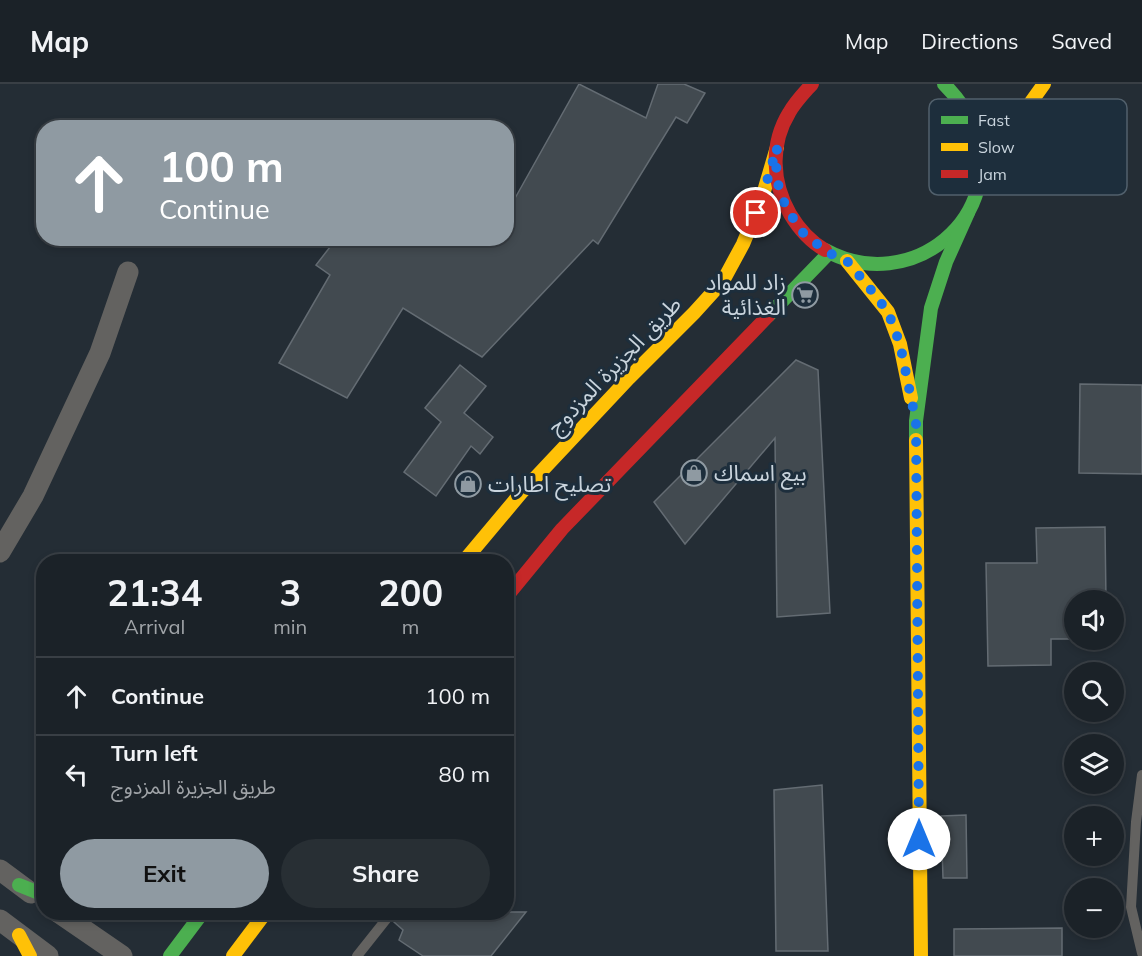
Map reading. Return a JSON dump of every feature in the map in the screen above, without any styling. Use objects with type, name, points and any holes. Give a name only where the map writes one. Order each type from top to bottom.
[{"type":"main road","points":[[812,84],[796,101],[784,123],[777,147],[776,178],[786,208],[804,234],[829,253],[847,261],[875,266],[903,263],[929,253],[951,235],[968,213]]},
{"type":"main road","points":[[1033,99],[1044,84]]},
{"type":"main road","name":"طريق الجزيرة المزدوج","points":[[470,554],[521,493],[723,281],[743,244],[762,198],[777,147]]},
{"type":"main road","points":[[921,956],[916,422],[931,308],[946,262],[975,195]]},
{"type":"main road","points":[[514,587],[562,529],[829,253]]},
{"type":"main road","points":[[847,261],[888,312],[900,344],[916,422]]},
{"type":"main road","points":[[19,885],[36,892]]},
{"type":"main road","points":[[170,956],[197,920]]},
{"type":"main road","points":[[233,956],[260,920]]},
{"type":"main road","points":[[19,935],[30,956]]},
{"type":"street","points":[[0,552],[33,496],[100,353],[128,272]]},
{"type":"street","points":[[0,870],[36,897]]},
{"type":"street","points":[[0,920],[48,956]]},
{"type":"street","points":[[70,920],[122,956]]},
{"type":"lane","points":[[1142,775],[1136,822],[1131,907],[1142,953]]},
{"type":"lane","points":[[357,956],[386,920]]},
{"type":"building","points":[[579,84],[646,118],[658,84],[684,84],[705,93],[687,123],[676,117],[598,244],[593,240],[482,357],[403,308],[347,398],[279,363],[330,275],[316,265],[331,246],[514,246],[514,200]]},
{"type":"building","points":[[796,360],[818,370],[830,613],[777,617],[775,438],[685,544],[654,502]]},
{"type":"building","points":[[460,365],[486,386],[464,413],[493,437],[480,454],[471,446],[436,496],[404,472],[441,422],[425,408]]},
{"type":"building","points":[[1080,384],[1142,385],[1142,474],[1079,473]]},
{"type":"building","points":[[1105,527],[1106,590],[1064,590],[1064,639],[1051,639],[1051,665],[988,666],[986,563],[1037,563],[1036,528]]},
{"type":"building","points":[[822,785],[828,951],[776,951],[774,790]]},
{"type":"building","points":[[966,815],[967,878],[943,878],[941,816]]},
{"type":"building","points":[[514,912],[526,912],[491,956],[423,956],[399,940],[403,930],[394,922],[395,920],[514,920]]},
{"type":"building","points":[[1062,928],[1062,956],[954,956],[954,929]]},
{"type":"traffic: fast","points":[[944,84],[957,99]]},
{"type":"traffic: fast","points":[[825,250],[857,262],[889,263],[919,255],[945,240],[965,217],[975,195]]},
{"type":"traffic: fast","points":[[916,440],[916,421],[931,308],[946,262],[968,213]]},
{"type":"traffic: fast","points":[[768,316],[829,253]]},
{"type":"traffic: fast","points":[[19,885],[36,892]]},
{"type":"traffic: fast","points":[[170,956],[197,920]]},
{"type":"traffic: slow","points":[[1033,99],[1044,84]]},
{"type":"traffic: slow","points":[[470,554],[521,493],[723,281],[743,244],[762,198],[777,147]]},
{"type":"traffic: slow","points":[[847,261],[888,312],[900,344],[911,398]]},
{"type":"traffic: slow","points":[[916,440],[921,956]]},
{"type":"traffic: slow","points":[[233,956],[260,920]]},
{"type":"traffic: slow","points":[[19,935],[30,956]]},
{"type":"traffic: jam","points":[[812,84],[794,105],[783,125],[776,150],[777,177],[784,202],[797,225],[814,243],[825,250]]},
{"type":"traffic: jam","points":[[514,587],[562,529],[768,316]]},
{"type":"place","name":"زاد للمواد الغذائية","points":[[805,295]]},
{"type":"place","name":"بيع اسماك","points":[[694,473]]},
{"type":"place","name":"تصليح اطارات","points":[[468,484]]},
{"type":"route","points":[[756,213],[777,147],[776,178],[786,208],[804,234],[829,253],[847,261],[868,286],[888,312],[900,344],[916,422],[919,839]]}]
